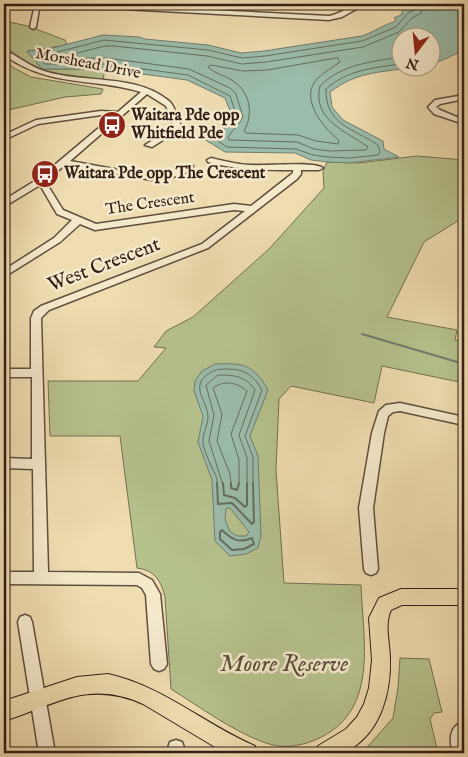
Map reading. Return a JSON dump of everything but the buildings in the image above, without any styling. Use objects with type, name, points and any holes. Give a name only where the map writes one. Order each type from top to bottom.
[{"type":"main road","points":[[325,753],[353,736],[364,724],[373,708],[379,688],[381,660],[378,618],[385,604],[401,597],[464,597]]},
{"type":"main road","points":[[4,710],[88,684],[108,683],[126,686],[142,692],[225,745],[248,753]]},
{"type":"street","points":[[123,6],[133,4]]},
{"type":"street","points":[[4,7],[123,6],[325,18],[338,17],[362,4]]},
{"type":"street","points":[[33,27],[37,7]]},
{"type":"street","name":"Morshead Drive","points":[[4,52],[16,63],[37,72],[147,91],[169,105],[172,108],[172,119],[177,125],[170,134],[157,138],[149,145]]},
{"type":"street","points":[[4,203],[41,181],[147,91]]},
{"type":"street","points":[[464,97],[436,103],[432,107],[434,111],[464,122]]},
{"type":"street","points":[[4,138],[36,122],[101,113],[120,114]]},
{"type":"street","points":[[211,160],[238,167],[319,168]]},
{"type":"street","points":[[64,162],[152,178],[170,175],[190,168]]},
{"type":"street","name":"West Crescent","points":[[41,578],[36,318],[40,312],[205,246],[294,177],[297,174],[297,167]]},
{"type":"street","name":"The Crescent","points":[[41,181],[59,211],[95,227],[234,207],[252,209]]},
{"type":"street","points":[[4,274],[65,235],[76,226],[77,220]]},
{"type":"street","points":[[65,235],[95,227]]},
{"type":"street","points":[[4,373],[38,373]]},
{"type":"street","points":[[371,569],[366,508],[383,414],[390,408],[400,407],[464,421]]},
{"type":"street","points":[[4,464],[39,464]]},
{"type":"street","points":[[4,578],[139,579],[147,584],[152,594],[159,664]]},
{"type":"street","points":[[24,622],[47,753]]},
{"type":"street","points":[[461,753],[458,738],[464,729]]},
{"type":"green space","points":[[4,21],[28,26],[65,40],[67,45],[27,51],[42,69],[105,69],[103,80],[55,75],[29,67],[4,44]]},
{"type":"green space","points":[[4,55],[12,67],[31,77],[103,89],[101,94],[65,97],[4,111]]},
{"type":"green space","name":"Moore Reserve","points":[[417,156],[464,160],[464,217],[424,242],[387,317],[457,330],[455,340],[464,342],[464,383],[382,366],[374,403],[291,386],[279,399],[276,470],[284,583],[361,585],[364,652],[359,694],[350,712],[336,728],[315,740],[302,744],[283,746],[270,744],[227,725],[171,689],[165,597],[156,577],[148,571],[137,568],[120,436],[50,436],[48,381],[138,381],[166,348],[154,347],[166,331],[193,317],[269,249],[324,188],[323,172],[327,162],[359,163]]},
{"type":"green space","points":[[400,658],[429,659],[442,712],[434,713],[430,719],[438,753],[362,753],[393,718]]},
{"type":"water","points":[[431,4],[464,4],[464,51],[440,61],[440,28],[390,28],[390,71],[358,77],[330,92],[332,107],[343,120],[383,141],[384,149],[399,157],[349,163],[311,160],[295,153],[225,152],[204,139],[209,132],[217,132],[221,128],[220,124],[232,116],[225,98],[187,80],[105,69],[42,69],[27,51],[45,50],[103,35],[208,45],[241,53],[264,51],[362,36],[394,22],[396,19],[394,18],[401,15],[403,9]]},
{"type":"water","points":[[215,364],[233,364],[247,367],[258,375],[268,390],[250,436],[258,456],[261,536],[258,548],[246,554],[230,556],[215,541],[212,480],[198,442],[203,416],[194,391],[195,381],[202,371]],"holes":[[[226,508],[230,508],[249,532],[246,536],[238,536],[230,532],[225,519]]]},
{"type":"waterway","points":[[362,334],[464,364]]},
{"type":"place","name":"Waitara Pde opp Whitfield Pde","points":[[112,125]]},
{"type":"place","name":"Waitara Pde opp The Crescent","points":[[45,174]]}]
